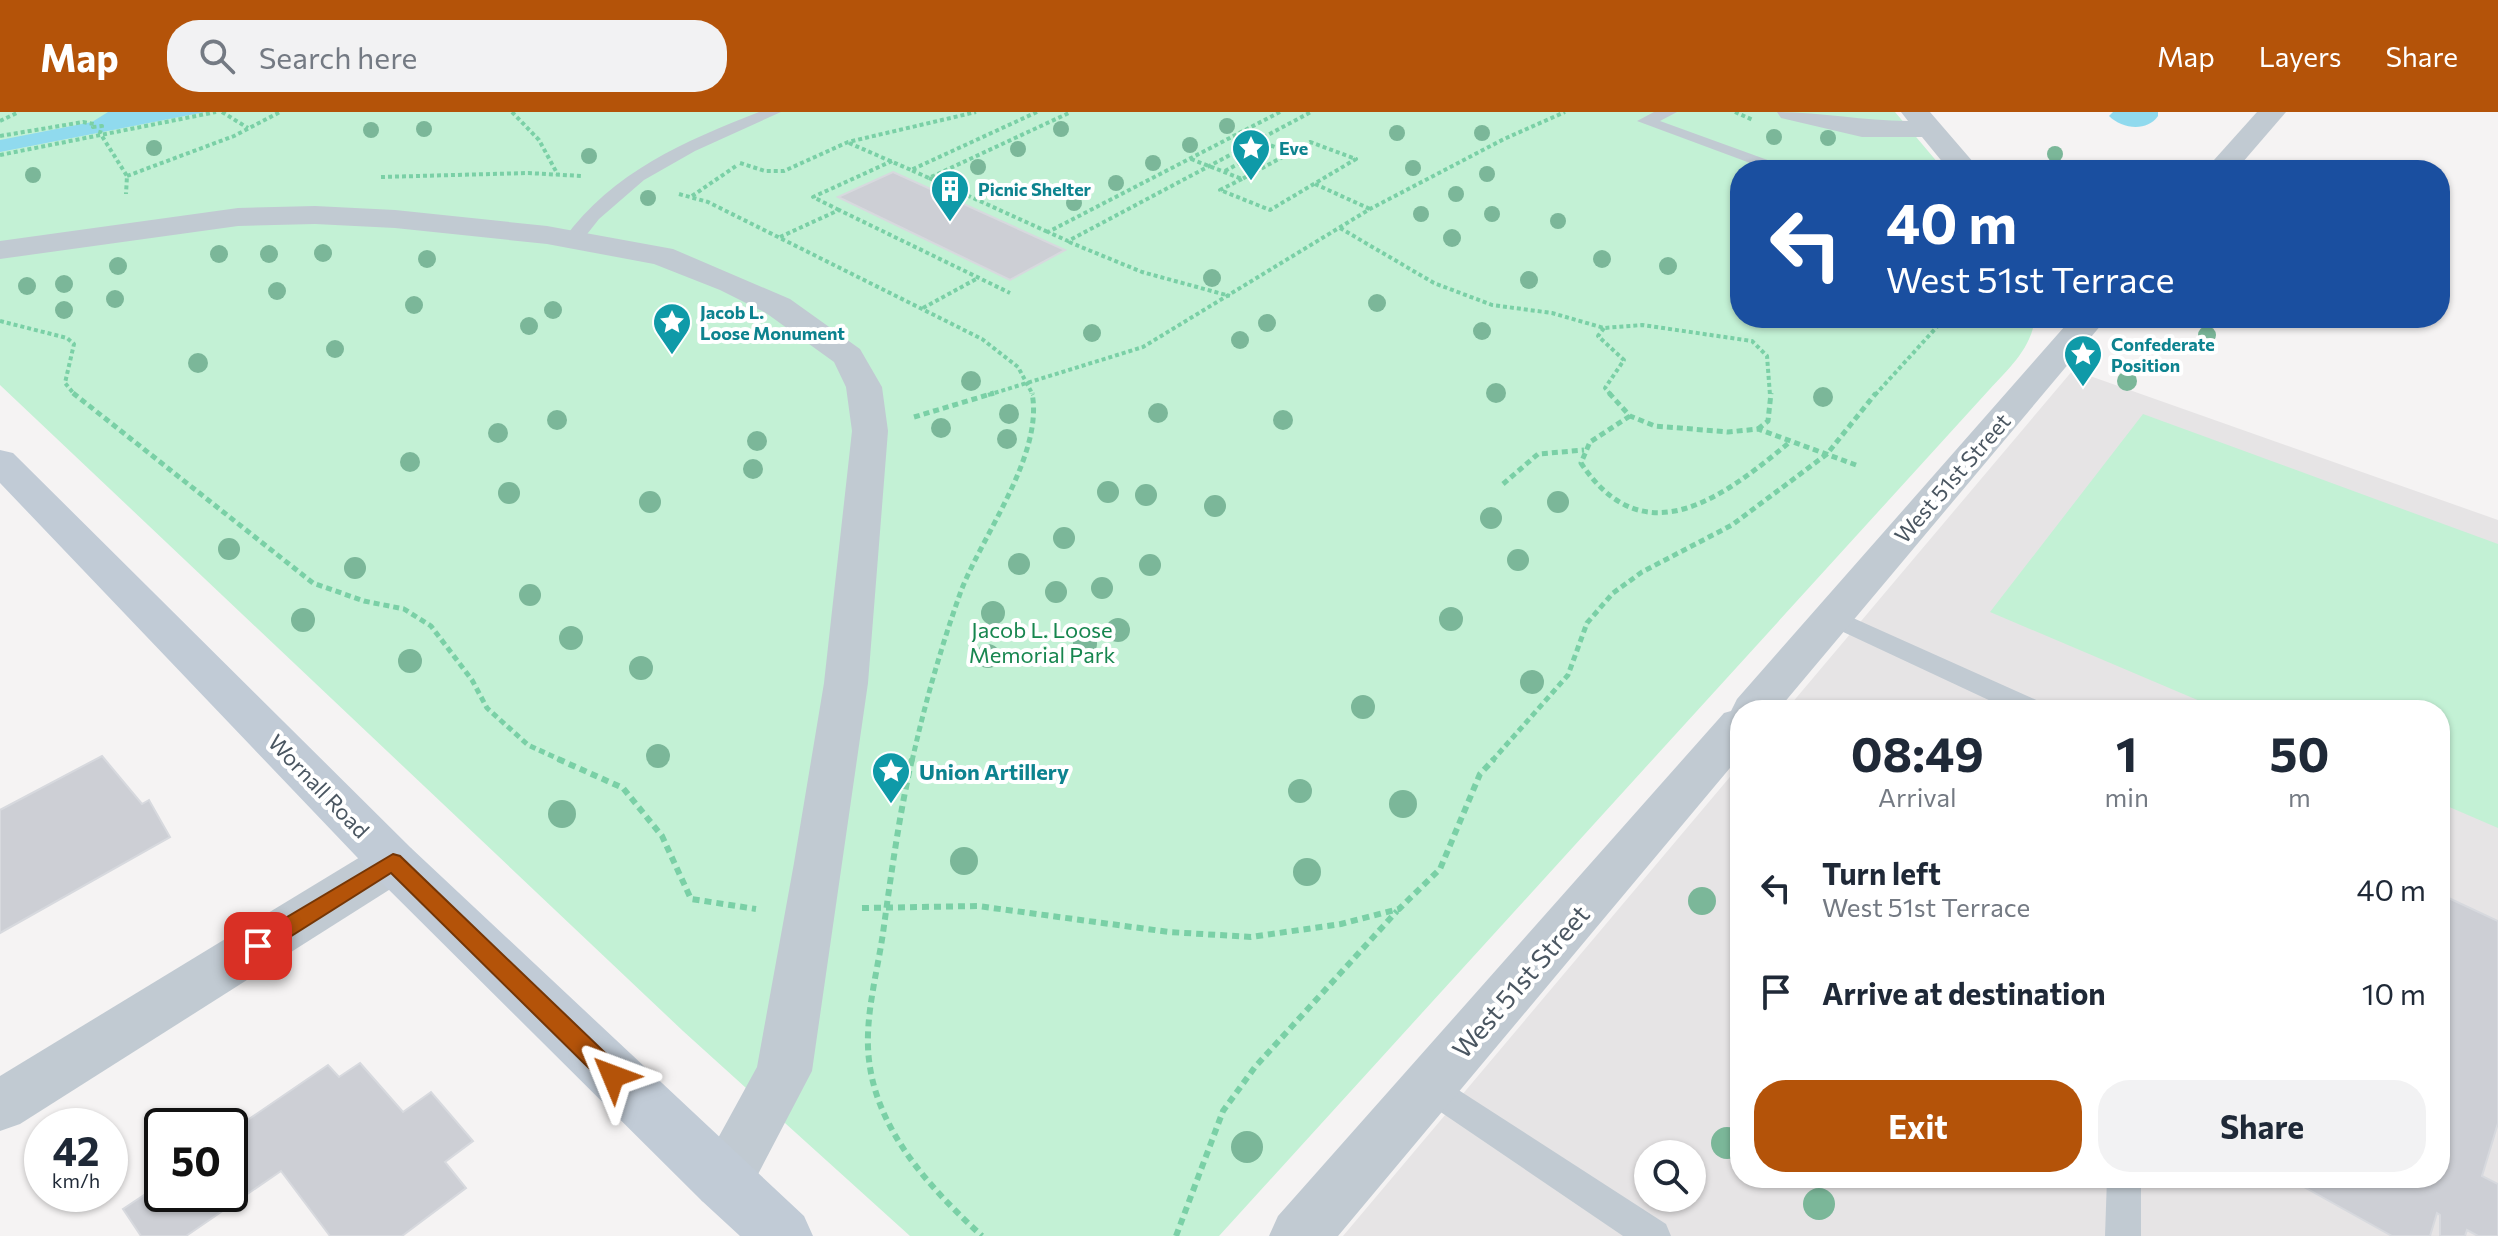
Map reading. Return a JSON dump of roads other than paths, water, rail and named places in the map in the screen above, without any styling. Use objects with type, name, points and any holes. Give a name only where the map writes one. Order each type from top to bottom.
[{"type":"main road","name":"Wornall Road","points":[[0,461],[393,862],[723,1182],[783,1236]]},
{"type":"street","points":[[1791,112],[1862,129],[1922,120],[1956,160]]},
{"type":"street","points":[[2229,160],[2272,112]]},
{"type":"street","points":[[0,250],[223,219],[315,215],[395,219],[573,239],[662,256],[731,283],[816,331],[848,356],[858,371],[870,431],[846,683],[784,1071],[723,1182]]},
{"type":"street","name":"West 51st Street","points":[[1762,700],[2074,328]]},
{"type":"street","name":"West 51st Street","points":[[1299,1236],[1730,737]]},
{"type":"street","points":[[0,1106],[393,862]]},
{"type":"lane","points":[[573,239],[592,213],[625,184],[673,154],[773,112]]},
{"type":"lane","points":[[1669,112],[1645,121],[1757,160]]},
{"type":"lane","points":[[1833,617],[2012,700]]},
{"type":"lane","points":[[1429,1086],[1653,1236]]},
{"type":"lane","points":[[2123,1236],[2124,1188]]},
{"type":"water","points":[[108,112],[205,112],[0,152],[0,140],[92,122]]},
{"type":"water","points":[[2113,112],[2158,112],[2158,116],[2148,125],[2134,127],[2114,120],[2109,116]]},
{"type":"place","name":"Eve","points":[[1251,182]]},
{"type":"place","name":"Picnic Shelter","points":[[950,223]]},
{"type":"place","name":"Jacob L. Loose Monument","points":[[672,356]]},
{"type":"place","name":"Confederate Position","points":[[2083,388]]},
{"type":"place","name":"Union Artillery","points":[[891,805]]},
{"type":"park label","name":"Jacob L. Loose Memorial Park","points":[[1042,642]]}]
